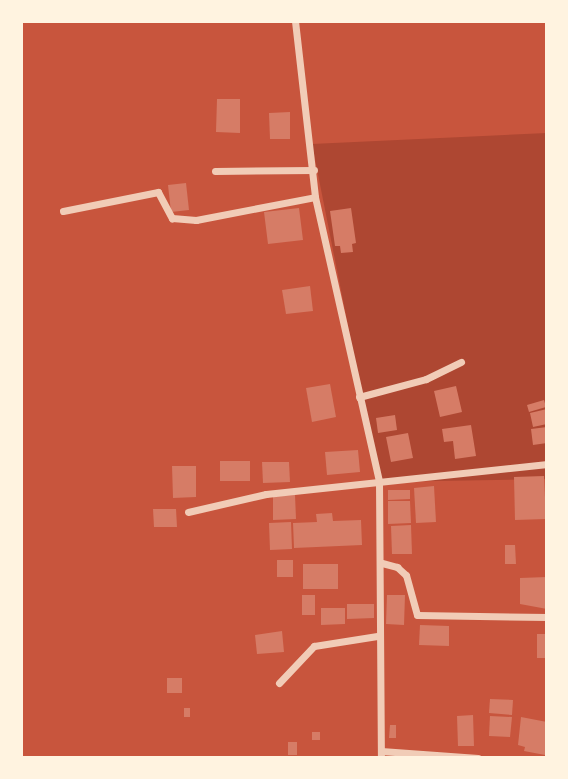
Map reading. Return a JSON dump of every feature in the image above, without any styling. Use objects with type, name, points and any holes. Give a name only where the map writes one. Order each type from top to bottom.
[{"type":"street","points":[[295,21],[315,197],[379,482],[382,563],[377,636],[381,754],[478,758]]},
{"type":"street","points":[[215,172],[314,170]]},
{"type":"street","points":[[63,211],[158,192],[172,218],[195,220],[315,197]]},
{"type":"street","points":[[359,397],[426,379],[461,362]]},
{"type":"street","points":[[188,512],[266,494],[547,464]]},
{"type":"street","points":[[382,563],[397,567],[406,575],[417,615],[547,617]]},
{"type":"street","points":[[279,683],[314,646],[377,636]]},
{"type":"shaded area","points":[[547,133],[547,479],[379,482],[312,144]]},
{"type":"building","points":[[217,99],[240,99],[240,133],[216,132]]},
{"type":"building","points":[[290,112],[290,139],[270,139],[269,113]]},
{"type":"building","points":[[186,183],[189,210],[171,212],[168,185]]},
{"type":"building","points":[[299,208],[303,240],[268,244],[264,212]]},
{"type":"building","points":[[351,208],[356,243],[352,244],[353,252],[341,253],[340,246],[335,246],[330,211]]},
{"type":"building","points":[[310,286],[313,311],[286,314],[282,290]]},
{"type":"building","points":[[330,384],[336,417],[312,422],[306,388]]},
{"type":"building","points":[[456,386],[462,412],[440,417],[434,391]]},
{"type":"building","points":[[544,400],[546,407],[529,412],[527,405]]},
{"type":"building","points":[[547,409],[547,424],[533,427],[530,413]]},
{"type":"building","points":[[395,415],[397,430],[378,433],[376,418]]},
{"type":"building","points":[[471,425],[476,456],[455,459],[453,441],[444,442],[442,429]]},
{"type":"building","points":[[547,427],[547,443],[533,445],[531,429]]},
{"type":"building","points":[[408,433],[413,458],[391,462],[386,437]]},
{"type":"building","points":[[358,450],[360,472],[327,475],[325,452]]},
{"type":"building","points":[[220,461],[250,461],[250,481],[220,481]]},
{"type":"building","points":[[262,462],[289,462],[290,482],[263,483]]},
{"type":"building","points":[[172,466],[196,466],[196,497],[173,498]]},
{"type":"building","points":[[544,476],[546,519],[515,520],[514,477]]},
{"type":"building","points":[[434,486],[436,522],[416,523],[414,488]]},
{"type":"building","points":[[388,490],[410,490],[410,499],[388,500]]},
{"type":"building","points":[[295,495],[296,519],[273,520],[273,496]]},
{"type":"building","points":[[388,501],[410,501],[411,523],[388,524]]},
{"type":"building","points":[[153,509],[176,509],[177,527],[154,527]]},
{"type":"building","points":[[332,513],[333,521],[361,520],[362,545],[294,548],[293,523],[317,522],[316,514]]},
{"type":"building","points":[[291,522],[292,549],[270,550],[269,523]]},
{"type":"building","points":[[411,525],[412,554],[392,554],[391,526]]},
{"type":"building","points":[[505,545],[515,545],[516,564],[505,564]]},
{"type":"building","points":[[277,560],[293,560],[293,577],[277,577]]},
{"type":"building","points":[[303,564],[338,564],[338,589],[303,589]]},
{"type":"building","points":[[547,577],[547,609],[520,604],[520,578]]},
{"type":"building","points":[[302,595],[315,595],[315,615],[302,615]]},
{"type":"building","points":[[387,595],[405,595],[404,625],[386,624]]},
{"type":"building","points":[[347,604],[374,604],[374,618],[347,619]]},
{"type":"building","points":[[321,608],[345,608],[345,624],[321,625]]},
{"type":"building","points":[[420,625],[449,626],[449,646],[419,645]]},
{"type":"building","points":[[282,631],[284,652],[257,654],[255,635]]},
{"type":"building","points":[[537,634],[547,634],[547,658],[537,658]]},
{"type":"building","points":[[167,678],[182,678],[182,693],[167,693]]},
{"type":"building","points":[[490,699],[513,700],[512,715],[489,713]]},
{"type":"building","points":[[184,708],[190,708],[190,717],[184,717]]},
{"type":"building","points":[[473,715],[474,746],[458,746],[457,716]]},
{"type":"building","points":[[490,716],[512,717],[510,737],[489,736]]},
{"type":"building","points":[[521,717],[547,722],[545,755],[524,751],[525,747],[518,745]]},
{"type":"building","points":[[390,725],[396,725],[396,738],[389,738]]},
{"type":"building","points":[[312,732],[320,732],[320,740],[312,740]]},
{"type":"building","points":[[288,742],[297,742],[297,755],[288,755]]}]
